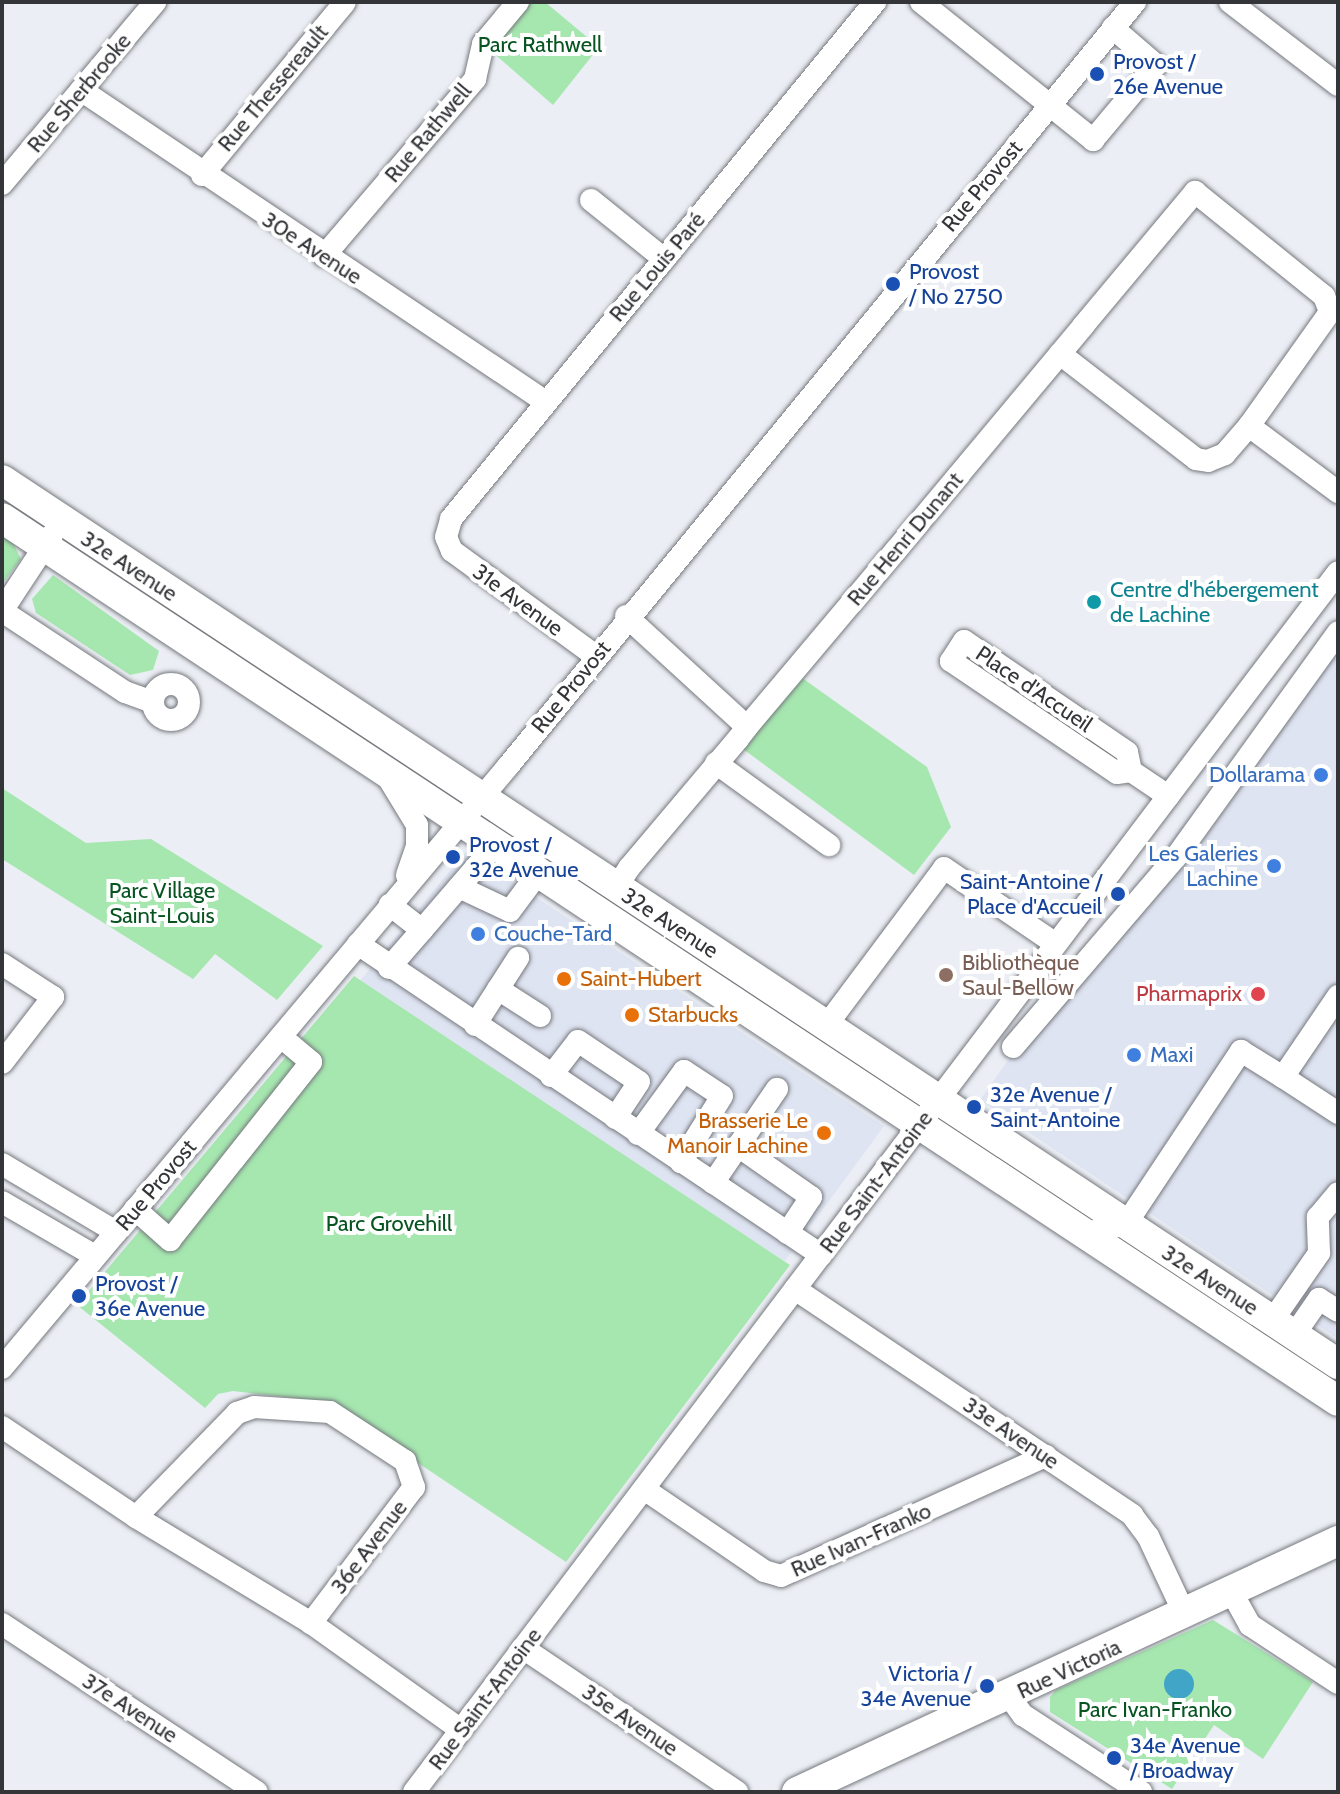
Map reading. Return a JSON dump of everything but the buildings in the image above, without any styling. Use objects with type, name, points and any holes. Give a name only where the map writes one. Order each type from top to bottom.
[{"type":"main road","name":"32e Avenue","points":[[2,480],[53,533],[381,768],[461,821],[929,1112],[1126,1224],[1338,1364]]},
{"type":"main road","name":"32e Avenue","points":[[2,518],[53,533],[482,797],[826,1026],[929,1112],[1086,1233],[1338,1401]]},
{"type":"main road","name":"Rue Victoria","points":[[797,1792],[1185,1615],[1335,1539]]},
{"type":"street","name":"Rue Sherbrooke","points":[[2,184],[155,2]]},
{"type":"street","name":"Rue Thessereault","points":[[202,175],[345,2]]},
{"type":"street","name":"Rue Rathwell","points":[[324,256],[475,79],[483,44],[518,2]]},
{"type":"street","name":"Rue Louis Paré","points":[[446,537],[451,519],[875,2]]},
{"type":"street","points":[[921,2],[1093,140],[1156,65],[1113,28]]},
{"type":"street","name":"Rue Provost","points":[[2,1368],[482,797],[597,657],[626,616],[1135,2]]},
{"type":"street","points":[[1230,2],[1338,85]]},
{"type":"street","name":"30e Avenue","points":[[81,90],[202,175],[546,402]]},
{"type":"street","name":"Rue Henri Dunant","points":[[616,888],[716,763],[1195,192],[1324,296],[1330,312],[1249,426]]},
{"type":"street","points":[[591,200],[664,259]]},
{"type":"street","points":[[1060,354],[1196,459],[1208,461],[1225,454],[1249,426],[1338,492]]},
{"type":"street","points":[[53,533],[2,611],[125,692],[152,702]]},
{"type":"street","name":"31e Avenue","points":[[446,537],[452,551],[597,657]]},
{"type":"street","name":"Rue Saint-Antoine","points":[[414,1792],[1168,796],[1334,585]]},
{"type":"street","points":[[626,616],[747,727]]},
{"type":"street","points":[[1013,1047],[1176,857],[1338,632]]},
{"type":"street","name":"Place d'Accueil","points":[[1131,771],[1127,752],[964,641],[951,661],[1117,773],[1131,771],[1168,796]]},
{"type":"street","points":[[716,763],[829,845]]},
{"type":"street","points":[[381,768],[414,816],[418,832],[396,898],[422,930]]},
{"type":"street","points":[[389,968],[496,844]]},
{"type":"street","points":[[826,1026],[944,868],[1056,944]]},
{"type":"street","points":[[459,887],[510,911],[539,872]]},
{"type":"street","points":[[358,944],[389,968],[821,1255]]},
{"type":"street","points":[[475,1025],[518,958]]},
{"type":"street","points":[[2,964],[53,997],[2,1063]]},
{"type":"street","points":[[498,989],[540,1016]]},
{"type":"street","points":[[1283,1077],[1338,996]]},
{"type":"street","points":[[135,1209],[170,1240],[311,1062],[281,1037]]},
{"type":"street","points":[[551,1076],[578,1041],[591,1049],[639,1082],[615,1118]]},
{"type":"street","points":[[1086,1233],[1126,1224],[1241,1051],[1338,1113]]},
{"type":"street","points":[[638,1134],[684,1071],[722,1096],[681,1162]]},
{"type":"street","points":[[713,1183],[777,1089]]},
{"type":"street","points":[[738,1146],[811,1197],[787,1233]]},
{"type":"street","points":[[2,1164],[116,1232]]},
{"type":"street","points":[[1283,1328],[1319,1253],[1318,1217],[1338,1193]]},
{"type":"street","points":[[2,1202],[95,1256]]},
{"type":"street","name":"33e Avenue","points":[[795,1289],[1046,1456],[1139,1522],[1185,1615]]},
{"type":"street","points":[[1283,1328],[1319,1299],[1338,1311]]},
{"type":"street","name":"36e Avenue","points":[[136,1517],[237,1413],[254,1407],[330,1412],[405,1461],[414,1487],[311,1623]]},
{"type":"street","points":[[2,1427],[136,1517],[311,1623],[461,1730]]},
{"type":"street","name":"Rue Ivan-Franko","points":[[644,1489],[764,1571],[781,1576],[1046,1456]]},
{"type":"street","points":[[1231,1591],[1250,1625],[1338,1683]]},
{"type":"street","name":"37e Avenue","points":[[2,1624],[257,1792]]},
{"type":"street","name":"35e Avenue","points":[[523,1648],[737,1792]]},
{"type":"street","points":[[1009,1696],[1023,1715],[1141,1792]]},
{"type":"shaded area","points":[[1338,624],[1338,1339],[980,1100],[1072,969]]},
{"type":"shaded area","points":[[466,851],[884,1126],[785,1261],[355,987]]},
{"type":"green space","name":"Parc Rathwell","points":[[518,2],[545,2],[599,47],[553,105],[483,44]]},
{"type":"green space","points":[[2,536],[13,543],[21,559],[2,584]]},
{"type":"green space","points":[[53,575],[159,651],[153,670],[130,675],[36,613],[32,599]]},
{"type":"green space","points":[[798,675],[927,767],[951,827],[914,875],[739,746]]},
{"type":"green space","name":"Parc Village Saint-Louis","points":[[2,788],[86,843],[151,839],[323,946],[277,1000],[215,954],[193,979],[2,859]]},
{"type":"green space","name":"Parc Grovehill","points":[[354,976],[790,1265],[566,1562],[327,1402],[233,1391],[218,1394],[205,1408],[77,1305]]},
{"type":"green space","name":"Parc Ivan-Franko","points":[[1213,1620],[1313,1682],[1263,1759],[1214,1725],[1172,1789],[1050,1712],[1050,1697],[1056,1690]]},
{"type":"water","points":[[1179,1669],[1185,1670],[1193,1678],[1193,1690],[1185,1698],[1179,1699],[1173,1698],[1165,1690],[1164,1684],[1165,1678],[1173,1670]]},
{"type":"place","name":"Provost / 26e Avenue","points":[[1097,74]]},
{"type":"place","name":"Provost / No 2750","points":[[893,284]]},
{"type":"place","name":"Centre d'hébergement de Lachine","points":[[1094,602]]},
{"type":"place","name":"Dollarama","points":[[1321,775]]},
{"type":"place","name":"Provost / 32e Avenue","points":[[453,857]]},
{"type":"place","name":"Les Galeries Lachine","points":[[1274,866]]},
{"type":"place","name":"Saint-Antoine / Place d'Accueil","points":[[1118,894]]},
{"type":"place","name":"Couche-Tard","points":[[478,934]]},
{"type":"place","name":"Bibliothèque Saul-Bellow","points":[[946,975]]},
{"type":"place","name":"Saint-Hubert","points":[[564,979]]},
{"type":"place","name":"Pharmaprix","points":[[1258,994]]},
{"type":"place","name":"Starbucks","points":[[632,1015]]},
{"type":"place","name":"Maxi","points":[[1134,1055]]},
{"type":"place","name":"32e Avenue / Saint-Antoine","points":[[974,1107]]},
{"type":"place","name":"Brasserie Le Manoir Lachine","points":[[824,1133]]},
{"type":"place","name":"Provost / 36e Avenue","points":[[79,1296]]},
{"type":"place","name":"Victoria / 34e Avenue","points":[[987,1686]]},
{"type":"place","name":"34e Avenue / Broadway","points":[[1114,1758]]}]
